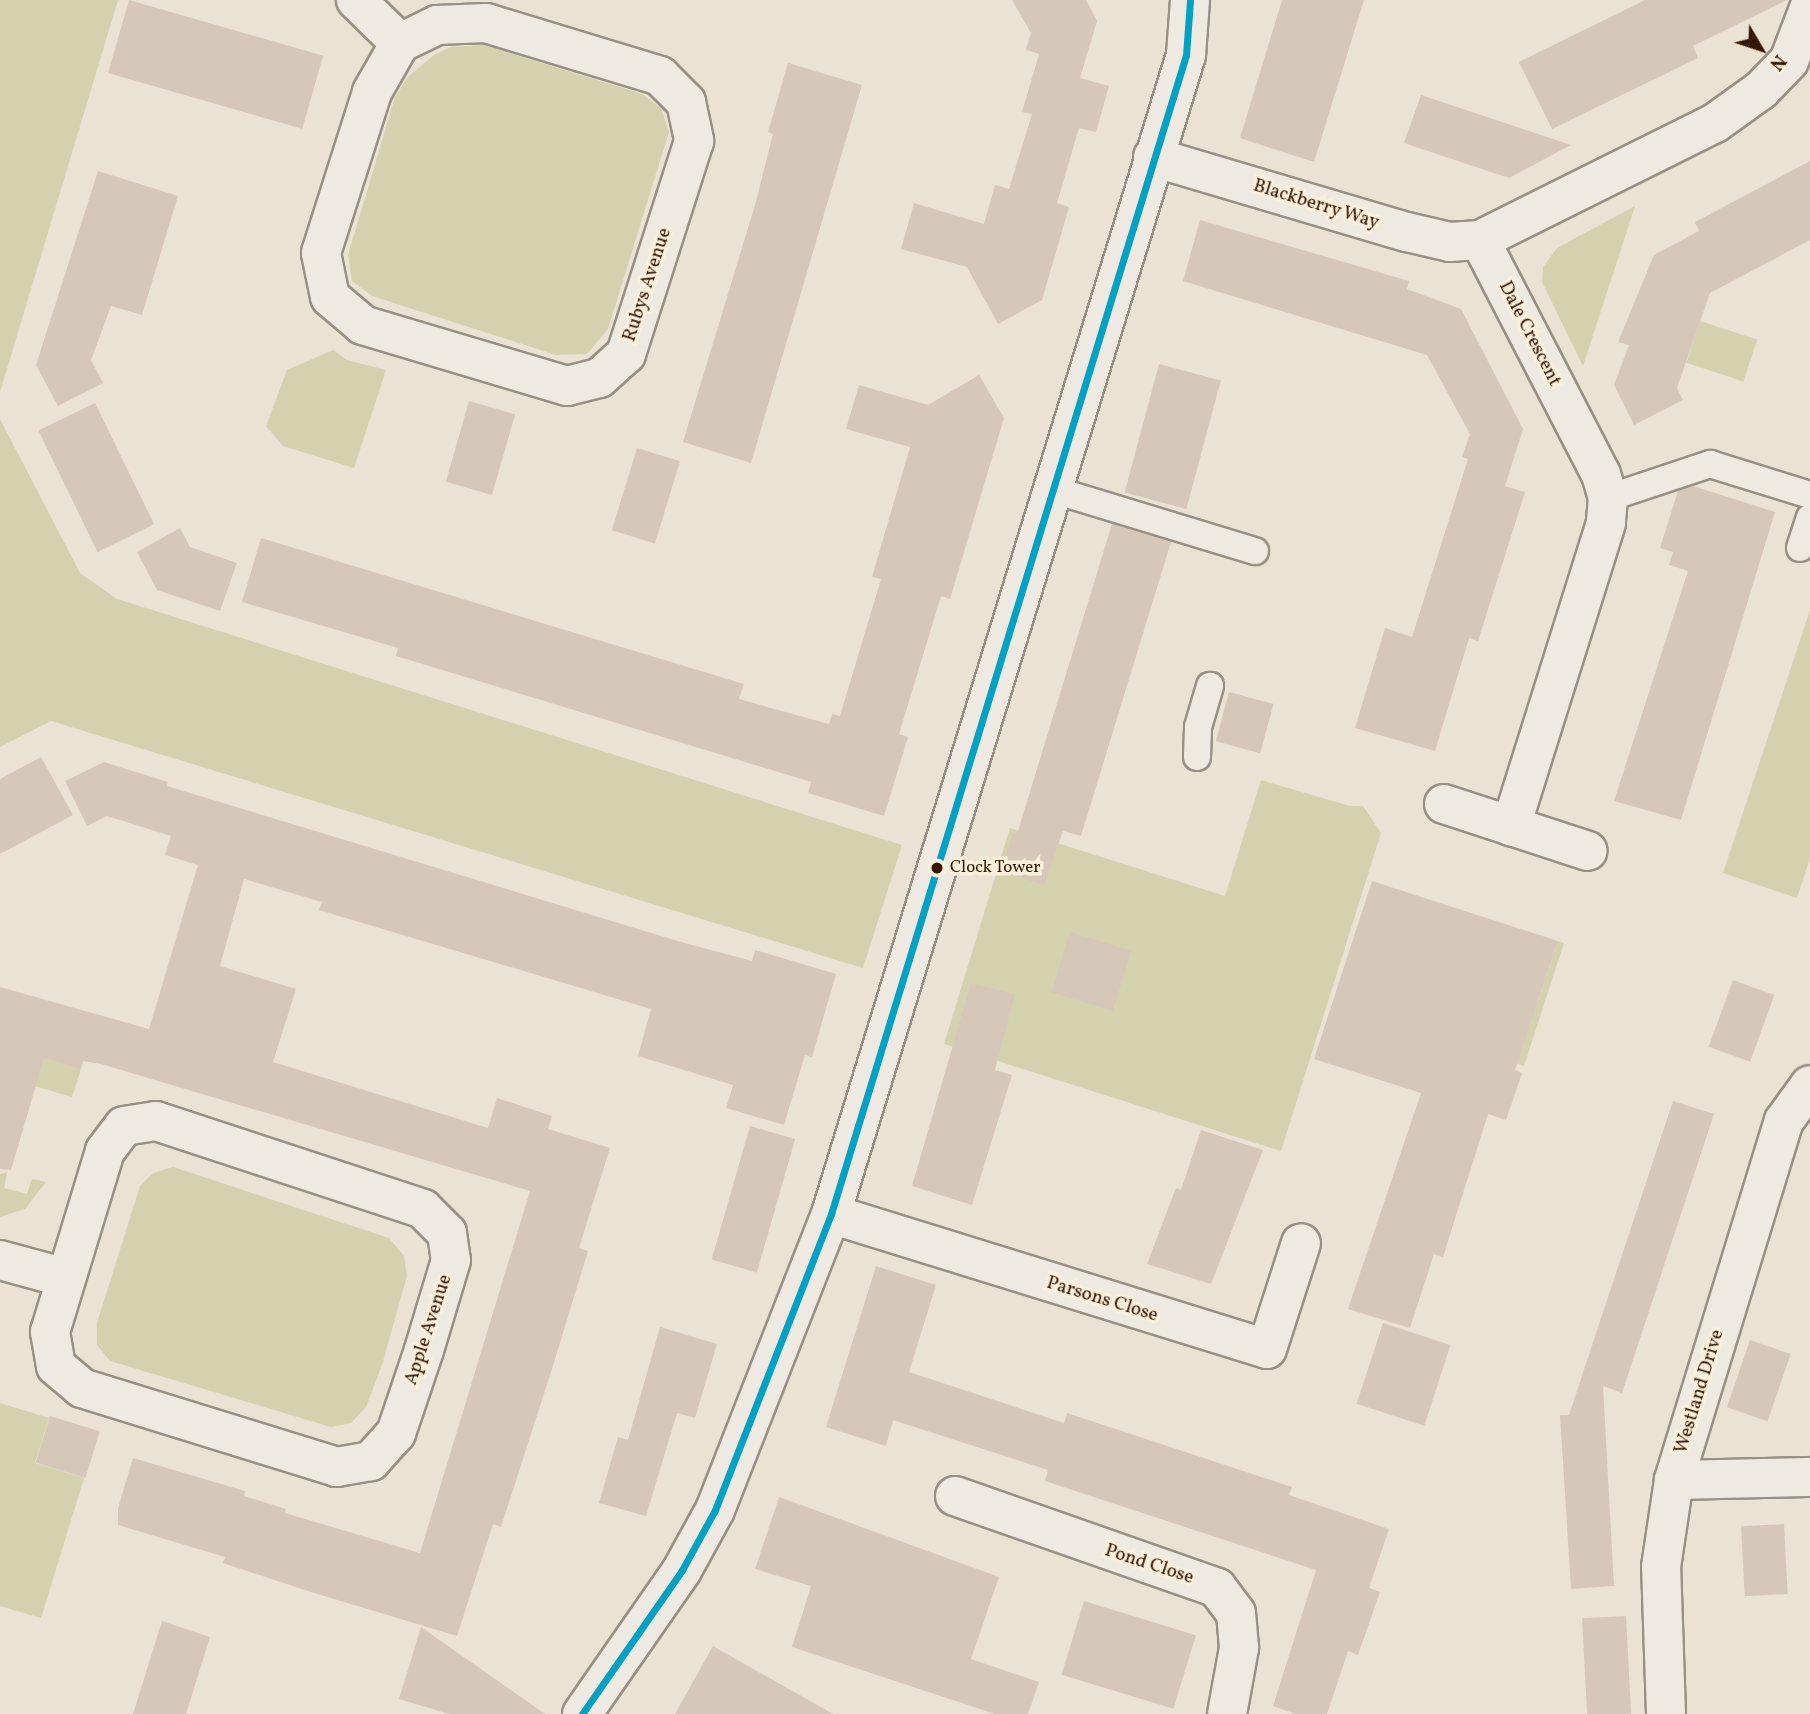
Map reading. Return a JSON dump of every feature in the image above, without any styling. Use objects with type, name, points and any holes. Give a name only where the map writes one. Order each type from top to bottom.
[{"type":"street","points":[[356,0],[400,43]]},
{"type":"street","points":[[589,1712],[682,1570],[715,1510],[831,1214],[1186,55],[1190,0]]},
{"type":"street","points":[[1480,240],[1715,123],[1800,64],[1810,6]]},
{"type":"street","name":"Rubys Avenue","points":[[486,23],[660,76],[686,102],[694,141],[626,354],[599,378],[567,386],[363,326],[330,297],[321,253],[372,92],[400,43],[437,25],[486,23]]},
{"type":"street","name":"Blackberry Way","points":[[1153,157],[1407,232],[1450,242],[1480,240]]},
{"type":"street","name":"Dale Crescent","points":[[1480,240],[1601,474],[1608,498],[1606,523],[1511,825]]},
{"type":"street","points":[[1444,804],[1588,851]]},
{"type":"street","name":"Westland Drive","points":[[1666,1714],[1661,1567],[1674,1479],[1784,1121],[1810,1085]]},
{"type":"street","name":"Apple Avenue","points":[[156,1121],[423,1209],[447,1233],[451,1260],[396,1433],[371,1461],[337,1467],[82,1388],[56,1366],[50,1332],[66,1279],[105,1151],[124,1126],[156,1121]]},
{"type":"street","name":"Parsons Close","points":[[831,1214],[1267,1349],[1301,1243]]},
{"type":"street","points":[[0,1260],[66,1279]]},
{"type":"street","points":[[1674,1479],[1810,1477]]},
{"type":"street","name":"Pond Close","points":[[955,1496],[1217,1587],[1236,1613],[1239,1648],[1227,1714]]},
{"type":"lane","points":[[1608,498],[1710,464],[1810,495]]},
{"type":"lane","points":[[1054,490],[1255,551]]},
{"type":"lane","points":[[1800,548],[1810,518]]},
{"type":"lane","points":[[1198,757],[1198,727],[1210,686]]},
{"type":"shaded area","points":[[0,0],[118,0],[0,392]]},
{"type":"shaded area","points":[[484,45],[642,94],[661,108],[669,132],[608,329],[587,354],[556,355],[372,296],[352,281],[348,255],[395,97],[408,77],[434,55],[451,47]]},
{"type":"shaded area","points":[[1635,206],[1583,366],[1542,282],[1543,267],[1557,248]]},
{"type":"shaded area","points":[[1700,321],[1757,340],[1743,381],[1686,363]]},
{"type":"shaded area","points":[[333,350],[347,360],[386,370],[354,468],[283,446],[266,426],[287,370]]},
{"type":"shaded area","points":[[0,419],[80,573],[117,599],[902,845],[863,968],[51,721],[0,747]]},
{"type":"shaded area","points":[[1810,610],[1810,858],[1797,898],[1723,873]]},
{"type":"shaded area","points":[[1261,780],[1350,806],[1363,806],[1381,833],[1281,1151],[944,1044],[1010,828],[1225,896]]},
{"type":"shaded area","points":[[1558,941],[1564,943],[1524,1066],[1485,1053],[1467,979],[1538,1001]]},
{"type":"shaded area","points":[[29,1043],[81,1069],[72,1097],[0,1076]]},
{"type":"shaded area","points":[[173,1167],[389,1238],[404,1256],[407,1276],[382,1365],[366,1407],[351,1423],[331,1427],[110,1361],[97,1345],[97,1323],[140,1186],[153,1173]]},
{"type":"shaded area","points":[[7,1172],[4,1188],[27,1194],[32,1179],[46,1182],[25,1209],[0,1217],[0,1174]]},
{"type":"shaded area","points":[[0,1403],[49,1418],[35,1463],[84,1478],[41,1618],[0,1606]]},
{"type":"building","points":[[129,0],[323,56],[302,129],[108,73]]},
{"type":"building","points":[[1012,0],[1086,0],[1097,21],[1080,78],[1109,86],[1096,132],[1079,128],[1057,203],[1069,207],[1042,300],[998,324],[967,267],[901,249],[914,203],[984,224],[995,185],[1009,189],[1032,114],[1022,112],[1039,54],[1026,50],[1031,33]]},
{"type":"building","points":[[1282,0],[1364,0],[1314,162],[1240,138]]},
{"type":"building","points":[[1645,0],[1787,0],[1693,46],[1698,58],[1552,129],[1519,62]]},
{"type":"building","points":[[788,63],[862,85],[751,463],[683,442],[755,205],[773,134],[768,132]]},
{"type":"building","points":[[1421,95],[1571,145],[1509,178],[1404,143]]},
{"type":"building","points":[[1810,161],[1810,240],[1710,293],[1677,388],[1683,400],[1634,425],[1614,385],[1629,345],[1618,342],[1654,255],[1699,231],[1695,222]]},
{"type":"building","points":[[98,171],[178,196],[142,315],[111,306],[91,360],[103,383],[58,406],[36,365]]},
{"type":"building","points":[[1200,220],[1409,281],[1407,289],[1461,309],[1523,429],[1505,486],[1525,492],[1478,641],[1469,638],[1435,751],[1355,728],[1385,628],[1412,637],[1468,459],[1462,457],[1470,434],[1427,355],[1183,281]]},
{"type":"building","points":[[1159,364],[1221,381],[1186,509],[1125,492]]},
{"type":"building","points":[[979,375],[1004,418],[950,599],[941,596],[899,734],[908,737],[884,816],[808,793],[811,782],[396,656],[398,648],[242,602],[261,538],[744,684],[739,699],[829,724],[832,714],[840,716],[881,579],[872,577],[910,447],[846,429],[859,385],[928,405]]},
{"type":"building","points":[[469,401],[515,414],[492,495],[446,482]]},
{"type":"building","points":[[95,403],[154,524],[98,552],[38,431]]},
{"type":"building","points":[[637,448],[680,461],[655,543],[612,530]]},
{"type":"building","points":[[1693,486],[1775,512],[1681,820],[1614,801],[1688,571],[1669,565],[1673,552],[1660,548],[1678,491]]},
{"type":"building","points":[[1112,524],[1171,542],[1081,836],[1063,831],[1044,885],[1001,872],[1013,833],[1017,834]]},
{"type":"building","points":[[180,528],[190,547],[237,563],[220,611],[157,590],[137,552]]},
{"type":"building","points":[[1229,692],[1273,704],[1260,753],[1216,741]]},
{"type":"building","points":[[41,757],[73,815],[0,854],[0,779]]},
{"type":"building","points":[[104,762],[168,782],[167,786],[681,942],[752,961],[755,950],[836,974],[812,1057],[805,1055],[784,1125],[726,1108],[733,1085],[638,1056],[651,1009],[319,910],[322,902],[244,879],[220,966],[296,989],[273,1062],[488,1128],[497,1098],[552,1116],[548,1129],[610,1148],[579,1248],[588,1251],[551,1372],[501,1527],[493,1524],[457,1636],[311,1592],[223,1563],[225,1557],[118,1525],[118,1508],[133,1458],[245,1491],[244,1496],[286,1509],[285,1513],[420,1553],[530,1191],[101,1064],[83,1061],[81,1069],[44,1058],[11,1170],[0,1169],[0,987],[149,1029],[198,865],[165,855],[171,836],[107,816],[87,826],[65,781]]},
{"type":"building","points":[[1372,881],[1558,941],[1515,1070],[1522,1073],[1506,1120],[1488,1114],[1443,1257],[1434,1254],[1410,1328],[1348,1309],[1421,1093],[1314,1059]]},
{"type":"building","points":[[1070,932],[1131,951],[1113,1011],[1052,992]]},
{"type":"building","points":[[1733,980],[1774,995],[1750,1062],[1709,1047]]},
{"type":"building","points":[[971,983],[1015,994],[995,1070],[1012,1075],[972,1205],[912,1186]]},
{"type":"building","points":[[1673,1101],[1714,1114],[1622,1393],[1603,1386],[1614,1586],[1571,1589],[1560,1415],[1569,1415]]},
{"type":"building","points":[[750,1126],[795,1139],[757,1273],[712,1260]]},
{"type":"building","points":[[1201,1130],[1263,1150],[1211,1284],[1147,1264],[1176,1188],[1181,1190]]},
{"type":"building","points":[[876,1266],[936,1285],[909,1372],[1064,1423],[1067,1413],[1292,1487],[1289,1495],[1389,1529],[1369,1588],[1380,1592],[1358,1655],[1348,1651],[1327,1714],[1296,1714],[1273,1706],[1316,1570],[1045,1481],[1048,1470],[893,1420],[886,1446],[826,1427]]},
{"type":"building","points":[[1383,1323],[1451,1345],[1424,1426],[1357,1404]]},
{"type":"building","points":[[660,1327],[717,1344],[695,1418],[677,1413],[646,1516],[599,1503],[618,1437],[628,1440]]},
{"type":"building","points":[[1750,1340],[1791,1354],[1768,1421],[1727,1407]]},
{"type":"building","points":[[50,1416],[100,1431],[85,1478],[36,1463]]},
{"type":"building","points":[[779,1497],[999,1577],[971,1659],[1039,1682],[1028,1714],[995,1714],[792,1647],[811,1586],[755,1569]]},
{"type":"building","points":[[1784,1524],[1788,1594],[1745,1596],[1741,1526]]},
{"type":"building","points":[[1084,1601],[1196,1635],[1173,1709],[1061,1675]]},
{"type":"building","points":[[1626,1616],[1631,1714],[1587,1714],[1582,1618]]},
{"type":"building","points":[[162,1621],[210,1637],[186,1714],[133,1714]]},
{"type":"building","points":[[421,1627],[545,1714],[449,1714],[399,1699]]},
{"type":"building","points":[[713,1646],[833,1714],[675,1714]]},
{"type":"transit line","points":[[582,1714],[682,1570],[715,1510],[831,1214],[1186,55],[1190,0]]},
{"type":"place","name":"Clock Tower","points":[[937,868]]}]
